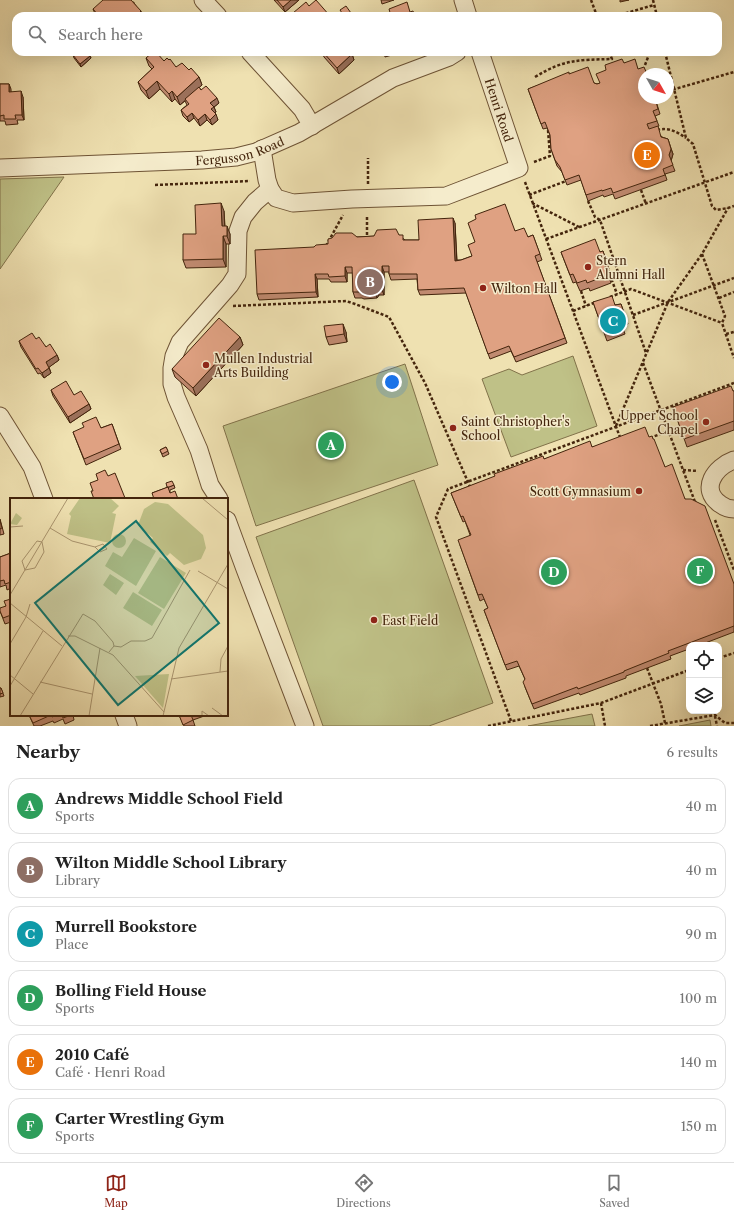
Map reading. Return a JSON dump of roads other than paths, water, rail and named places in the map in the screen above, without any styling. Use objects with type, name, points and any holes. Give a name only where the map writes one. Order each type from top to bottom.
[{"type":"street","points":[[203,0],[214,12]]},
{"type":"street","points":[[463,0],[467,12]]},
{"type":"street","points":[[254,56],[302,109],[312,126]]},
{"type":"street","name":"Fergusson Road","points":[[0,168],[202,160],[236,157],[262,149],[299,133],[393,78],[452,56]]},
{"type":"street","name":"Henri Road","points":[[268,184],[276,198],[293,203],[352,199],[446,196],[519,168],[481,56]]},
{"type":"street","points":[[218,498],[210,485],[199,450],[176,396],[172,384],[172,368],[174,356],[180,342],[230,285],[237,274],[238,231],[243,217],[268,184],[262,149]]},
{"type":"street","points":[[0,416],[32,467],[44,498]]},
{"type":"street","points":[[734,460],[727,462],[719,468],[713,476],[710,484],[711,493],[716,501],[723,507],[734,509]]},
{"type":"street","points":[[228,523],[305,726]]},
{"type":"street","points":[[124,716],[128,726]]},
{"type":"place","name":"2010 Café","points":[[647,155]]},
{"type":"place","name":"Stern Alumni Hall","points":[[588,267]]},
{"type":"place","name":"Wilton Middle School Library","points":[[370,282]]},
{"type":"place","name":"Wilton Hall","points":[[483,288]]},
{"type":"place","name":"Murrell Bookstore","points":[[613,321]]},
{"type":"place","name":"Mullen Industrial Arts Building","points":[[206,365]]},
{"type":"place","name":"Upper School Chapel","points":[[706,422]]},
{"type":"place","name":"Saint Christopher's School","points":[[453,428]]},
{"type":"place","name":"Andrews Middle School Field","points":[[331,445]]},
{"type":"place","name":"Scott Gymnasium","points":[[639,491]]},
{"type":"place","name":"Carter Wrestling Gym","points":[[700,571]]},
{"type":"place","name":"Bolling Field House","points":[[554,572]]},
{"type":"place","name":"East Field","points":[[374,620]]}]
